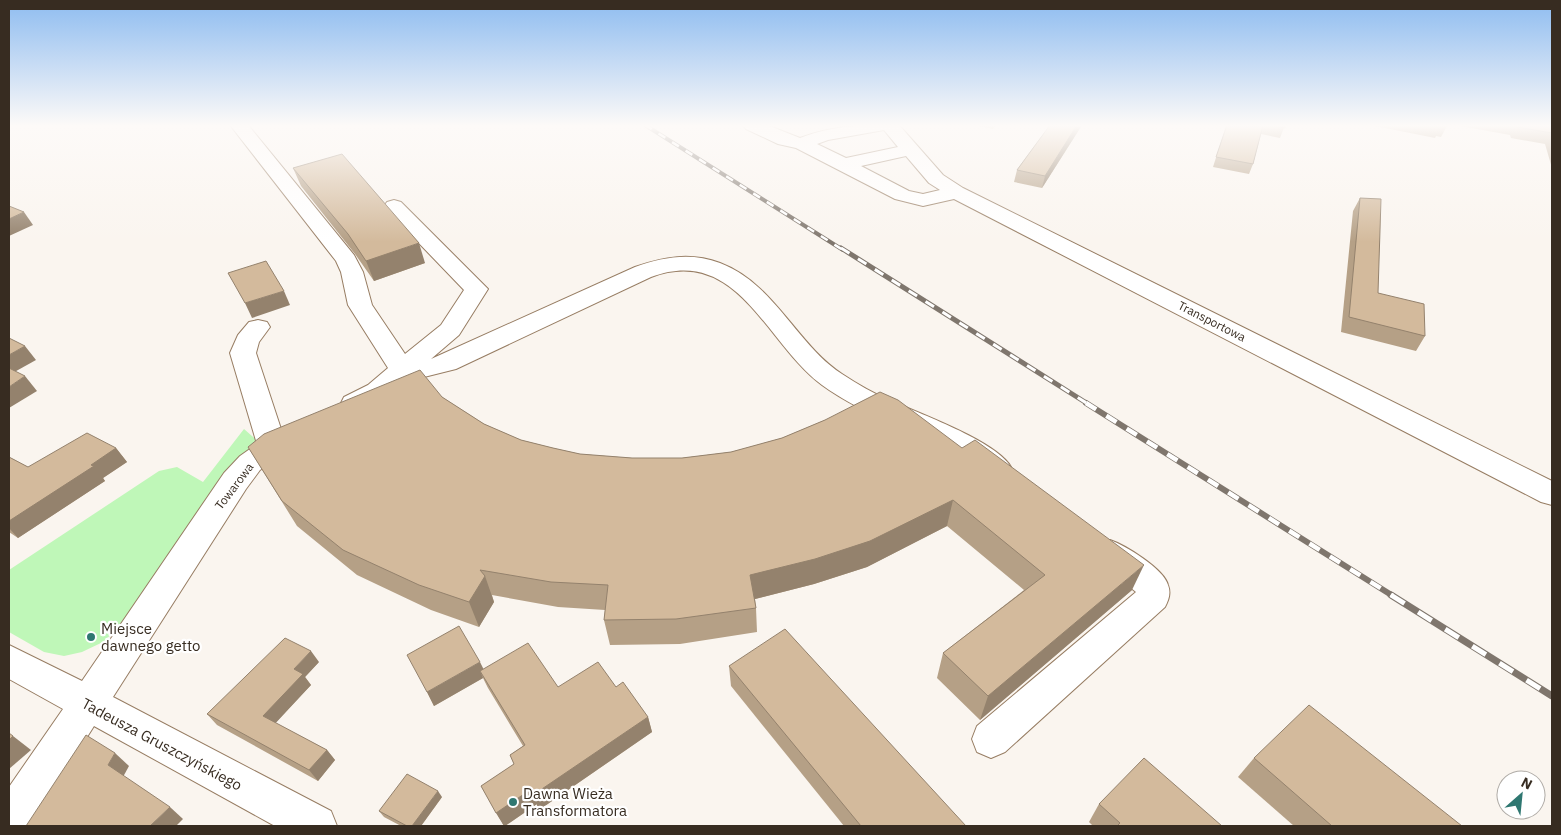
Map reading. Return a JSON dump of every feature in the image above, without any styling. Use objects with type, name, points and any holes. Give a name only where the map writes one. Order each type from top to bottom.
[{"type":"street","points":[[270,164],[342,254],[352,272],[360,305],[402,370],[420,370],[446,363],[643,272],[668,263],[685,262],[713,268],[742,286],[781,325],[793,344],[811,363],[849,393],[952,440],[984,458],[1015,481]]},
{"type":"street","points":[[844,164],[902,195],[923,200],[956,192]]},
{"type":"street","name":"Transportowa","points":[[921,164],[936,179],[956,192],[1552,494]]},
{"type":"street","name":"Towarowa","points":[[9,823],[235,481],[250,463],[272,446],[376,391],[450,330],[476,289],[394,206]]},
{"type":"street","points":[[258,327],[248,340],[243,353],[272,446]]},
{"type":"street","points":[[991,739],[1153,597],[1152,585],[1091,539]]},
{"type":"street","name":"Tadeusza Gruszczyńskiego","points":[[9,661],[87,705],[316,826]]},
{"type":"green space","points":[[244,429],[260,443],[131,616],[103,642],[82,652],[64,656],[44,652],[9,632],[9,570],[159,471],[177,467],[203,482]]},
{"type":"building","points":[[307,164],[351,164],[419,243],[366,261],[348,234],[293,168]]},
{"type":"building","points":[[1021,164],[1053,164],[1045,176],[1017,170]]},
{"type":"building","points":[[1360,198],[1381,199],[1378,293],[1424,304],[1425,336],[1349,317]]},
{"type":"building","points":[[9,206],[24,212],[9,219]]},
{"type":"building","points":[[266,261],[284,291],[245,303],[228,273]]},
{"type":"building","points":[[9,338],[25,346],[9,355]]},
{"type":"building","points":[[9,368],[25,376],[9,387]]},
{"type":"building","points":[[420,370],[442,397],[484,424],[521,440],[580,454],[632,458],[682,458],[731,452],[782,438],[825,420],[880,392],[898,400],[962,448],[975,440],[1144,565],[988,696],[943,653],[1045,575],[953,500],[870,541],[815,559],[750,575],[756,608],[676,619],[604,620],[608,585],[551,582],[480,570],[485,576],[469,602],[419,585],[343,550],[282,501],[248,447],[264,434]]},
{"type":"building","points":[[87,433],[116,448],[91,465],[94,466],[9,521],[9,457],[28,467]]},
{"type":"building","points":[[459,626],[480,662],[427,692],[407,655]]},
{"type":"building","points":[[785,629],[966,826],[861,826],[729,666]]},
{"type":"building","points":[[285,638],[311,651],[294,669],[303,674],[263,716],[327,750],[309,770],[207,714]]},
{"type":"building","points":[[528,643],[558,687],[598,662],[616,687],[623,682],[648,717],[533,795],[530,790],[496,813],[481,786],[514,764],[510,755],[525,745],[480,671]]},
{"type":"building","points":[[1309,705],[1462,826],[1332,826],[1254,758]]},
{"type":"building","points":[[86,735],[115,753],[108,765],[170,807],[150,826],[26,826]]},
{"type":"building","points":[[1144,758],[1222,826],[1117,826],[1120,823],[1099,804]]},
{"type":"building","points":[[407,774],[438,791],[412,826],[407,826],[379,811]]},
{"type":"railway","points":[[707,164],[843,250]]},
{"type":"railway","points":[[841,248],[1088,404]]},
{"type":"railway","points":[[1086,403],[1393,596]]},
{"type":"railway","points":[[1391,595],[1552,696]]},
{"type":"place","name":"Miejsce dawnego getto","points":[[91,637]]},
{"type":"place","name":"Dawna Wieża Transformatora","points":[[513,802]]}]
